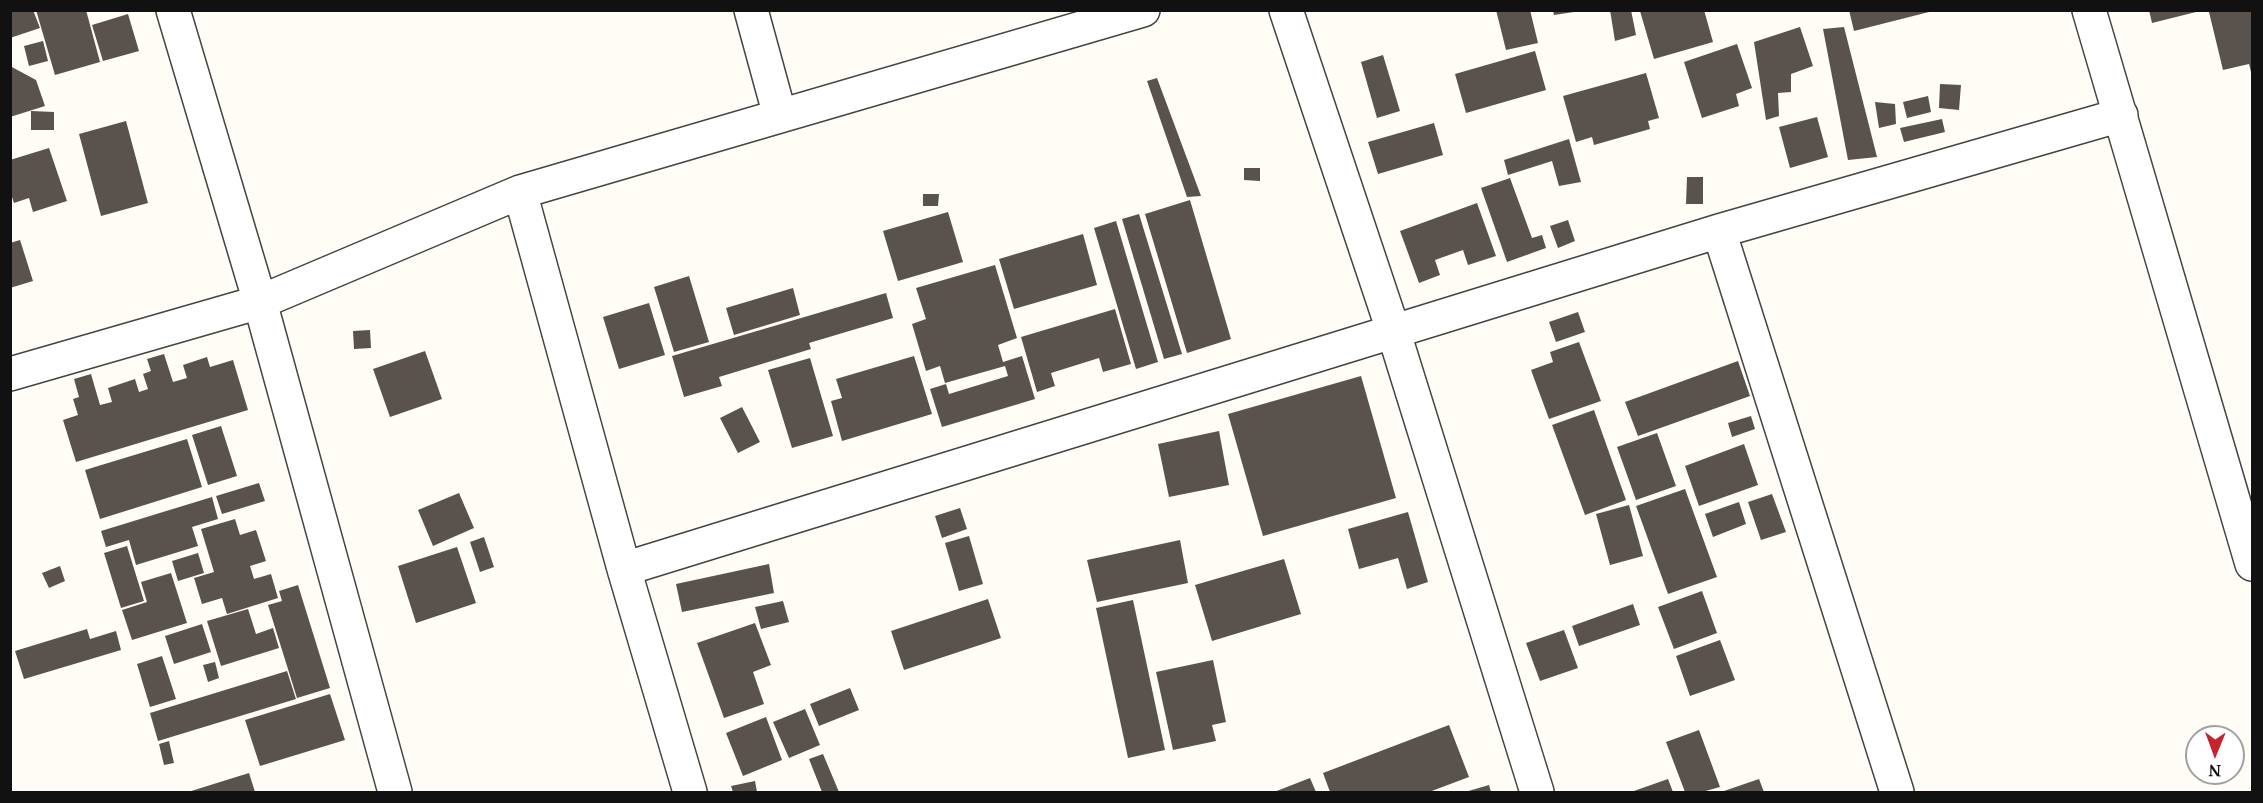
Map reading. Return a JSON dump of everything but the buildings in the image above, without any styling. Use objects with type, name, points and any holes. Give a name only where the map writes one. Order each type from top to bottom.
[{"type":"street","points":[[173,10],[260,302],[395,792]]},
{"type":"street","points":[[751,10],[780,116]]},
{"type":"street","points":[[10,374],[260,302],[520,192],[1143,10]]},
{"type":"street","points":[[1286,10],[1393,330],[1537,792]]},
{"type":"street","points":[[2089,10],[2252,558]]},
{"type":"street","points":[[624,569],[1719,231],[2121,115]]},
{"type":"street","points":[[520,192],[624,569],[690,792]]},
{"type":"street","points":[[1719,231],[1897,792]]}]
